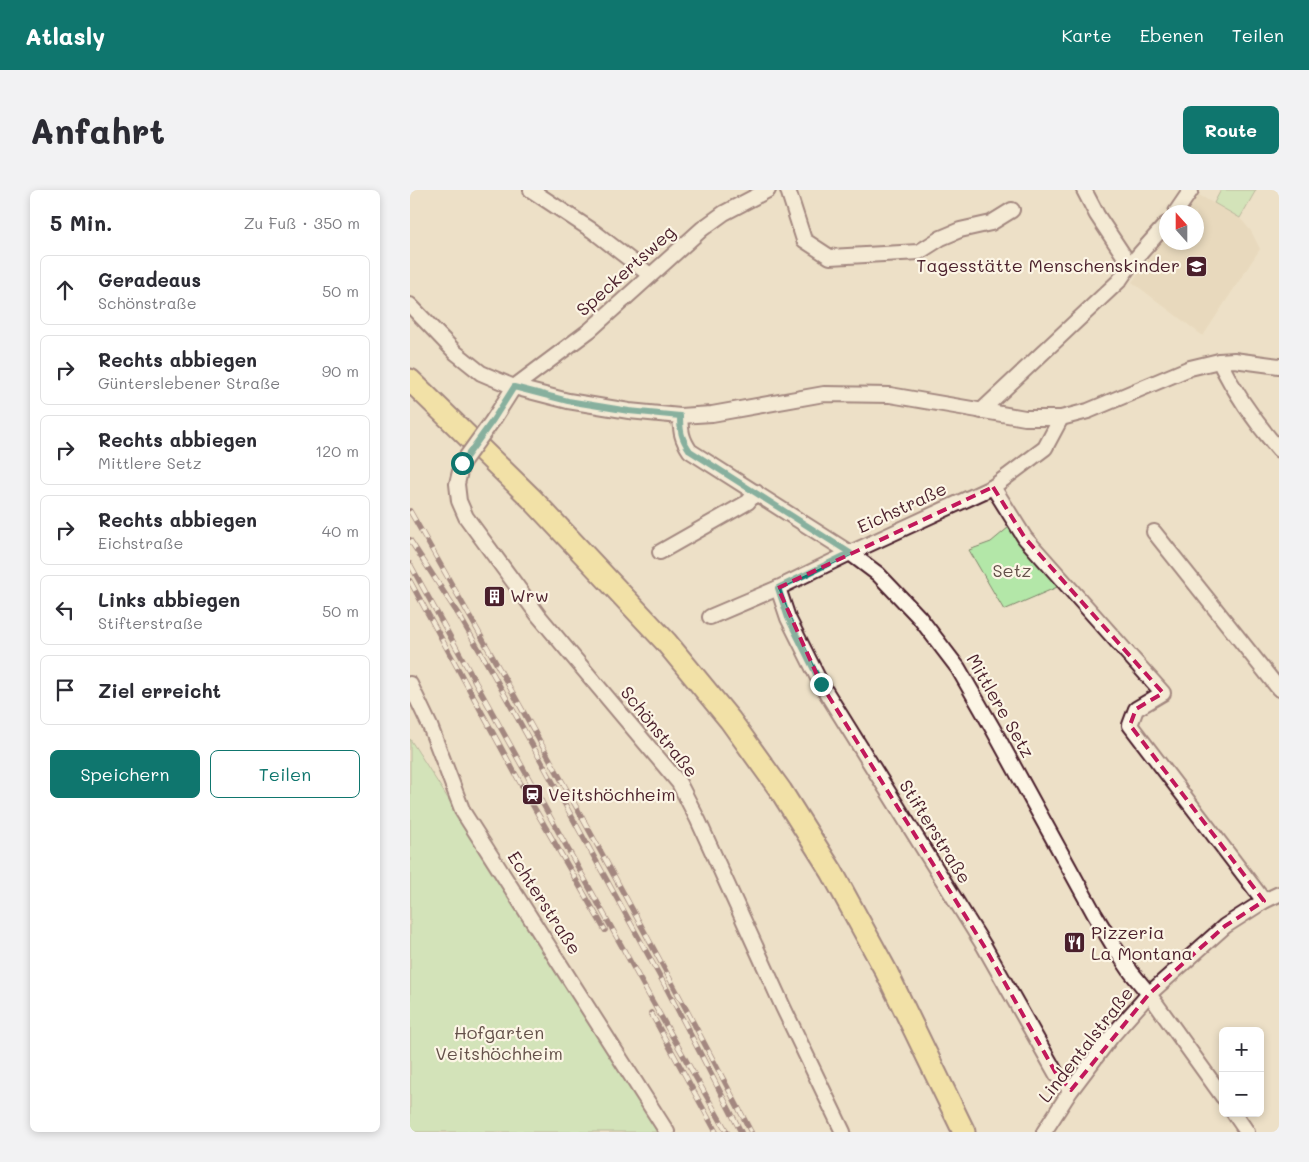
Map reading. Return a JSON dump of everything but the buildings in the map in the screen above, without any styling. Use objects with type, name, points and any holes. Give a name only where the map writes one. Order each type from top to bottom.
[{"type":"main road","points":[[410,380],[531,498],[666,642],[730,720],[781,790],[832,872],[886,971],[964,1132]]},
{"type":"street","points":[[531,190],[593,230],[650,275]]},
{"type":"street","name":"Speckertsweg","points":[[514,387],[590,330],[709,224],[724,213],[768,190]]},
{"type":"street","points":[[788,190],[804,240],[830,257],[919,252],[942,238],[960,230],[991,223],[1012,210]]},
{"type":"street","points":[[1084,190],[1097,215],[1130,265]]},
{"type":"street","points":[[1181,205],[1191,190]]},
{"type":"street","points":[[980,411],[1118,281],[1159,232]]},
{"type":"street","points":[[410,305],[456,353],[481,373],[514,387],[568,401],[629,411],[680,416],[712,414],[824,394],[890,395],[1025,418],[1061,418],[1088,411],[1190,368],[1219,361],[1234,360],[1279,366]]},
{"type":"street","points":[[1219,361],[1238,395],[1279,450]]},
{"type":"street","name":"Schönstraße","points":[[514,387],[462,463],[457,484],[459,501],[466,517],[538,615],[679,783],[843,1132]]},
{"type":"street","name":"Mittlere Setz","points":[[680,416],[680,432],[683,441],[690,451],[850,553],[878,574],[919,617],[958,668],[1103,929],[1131,972],[1219,1091]]},
{"type":"street","name":"Eichstraße","points":[[710,617],[778,588],[993,487],[1045,448],[1061,418]]},
{"type":"street","points":[[993,487],[1025,538],[1163,693],[1136,709],[1130,725],[1264,900]]},
{"type":"street","points":[[660,552],[748,502],[756,492]]},
{"type":"street","points":[[1154,532],[1279,688]]},
{"type":"street","name":"Stifterstraße","points":[[778,588],[788,618],[821,684],[984,946],[1057,1075],[1071,1090]]},
{"type":"street","name":"Echterstraße","points":[[410,684],[430,726],[463,812],[667,1132]]},
{"type":"street","name":"Lindentalstraße","points":[[1044,1132],[1071,1090],[1111,1037],[1149,994],[1225,926],[1264,900],[1279,894]]},
{"type":"street","points":[[1237,1117],[1247,1132]]},
{"type":"highlighted area","points":[[993,487],[1025,538],[1163,693],[1136,709],[1130,725],[1264,901],[1225,926],[1149,994],[1071,1090],[1057,1075],[984,946],[821,684],[778,588]]},
{"type":"shaded area","name":"Tagesstätte Menschenskinder","points":[[1197,194],[1240,218],[1251,231],[1260,249],[1203,336],[1132,282],[1159,245],[1159,250],[1204,250],[1204,205],[1189,205]]},
{"type":"green space","points":[[1221,190],[1256,190],[1240,218],[1214,203]]},
{"type":"green space","name":"Setz","points":[[1009,527],[1062,585],[1004,610],[969,550],[991,542]]},
{"type":"green space","name":"Hofgarten Veitshöchheim","points":[[410,739],[661,1132],[410,1132]]},
{"type":"railway","points":[[410,511],[583,820],[751,1132]]},
{"type":"railway","points":[[410,540],[460,617],[492,672],[668,991],[741,1132]]},
{"type":"railway","points":[[410,564],[651,999],[727,1132]]},
{"type":"railway","points":[[410,581],[528,797],[605,930]]},
{"type":"railway","points":[[651,1013],[716,1132]]},
{"type":"place","name":"Tagesstätte Menschenskinder","points":[[1196,266]]},
{"type":"place","name":"Wrw","points":[[494,596]]},
{"type":"place","name":"Veitshöchheim","points":[[532,795]]},
{"type":"place","name":"Pizzeria La Montana","points":[[1075,943]]},
{"type":"route","points":[[462,463],[514,387],[568,401],[629,411],[680,416],[680,432],[683,441],[690,451],[850,553],[778,588],[788,618],[821,684]]}]
